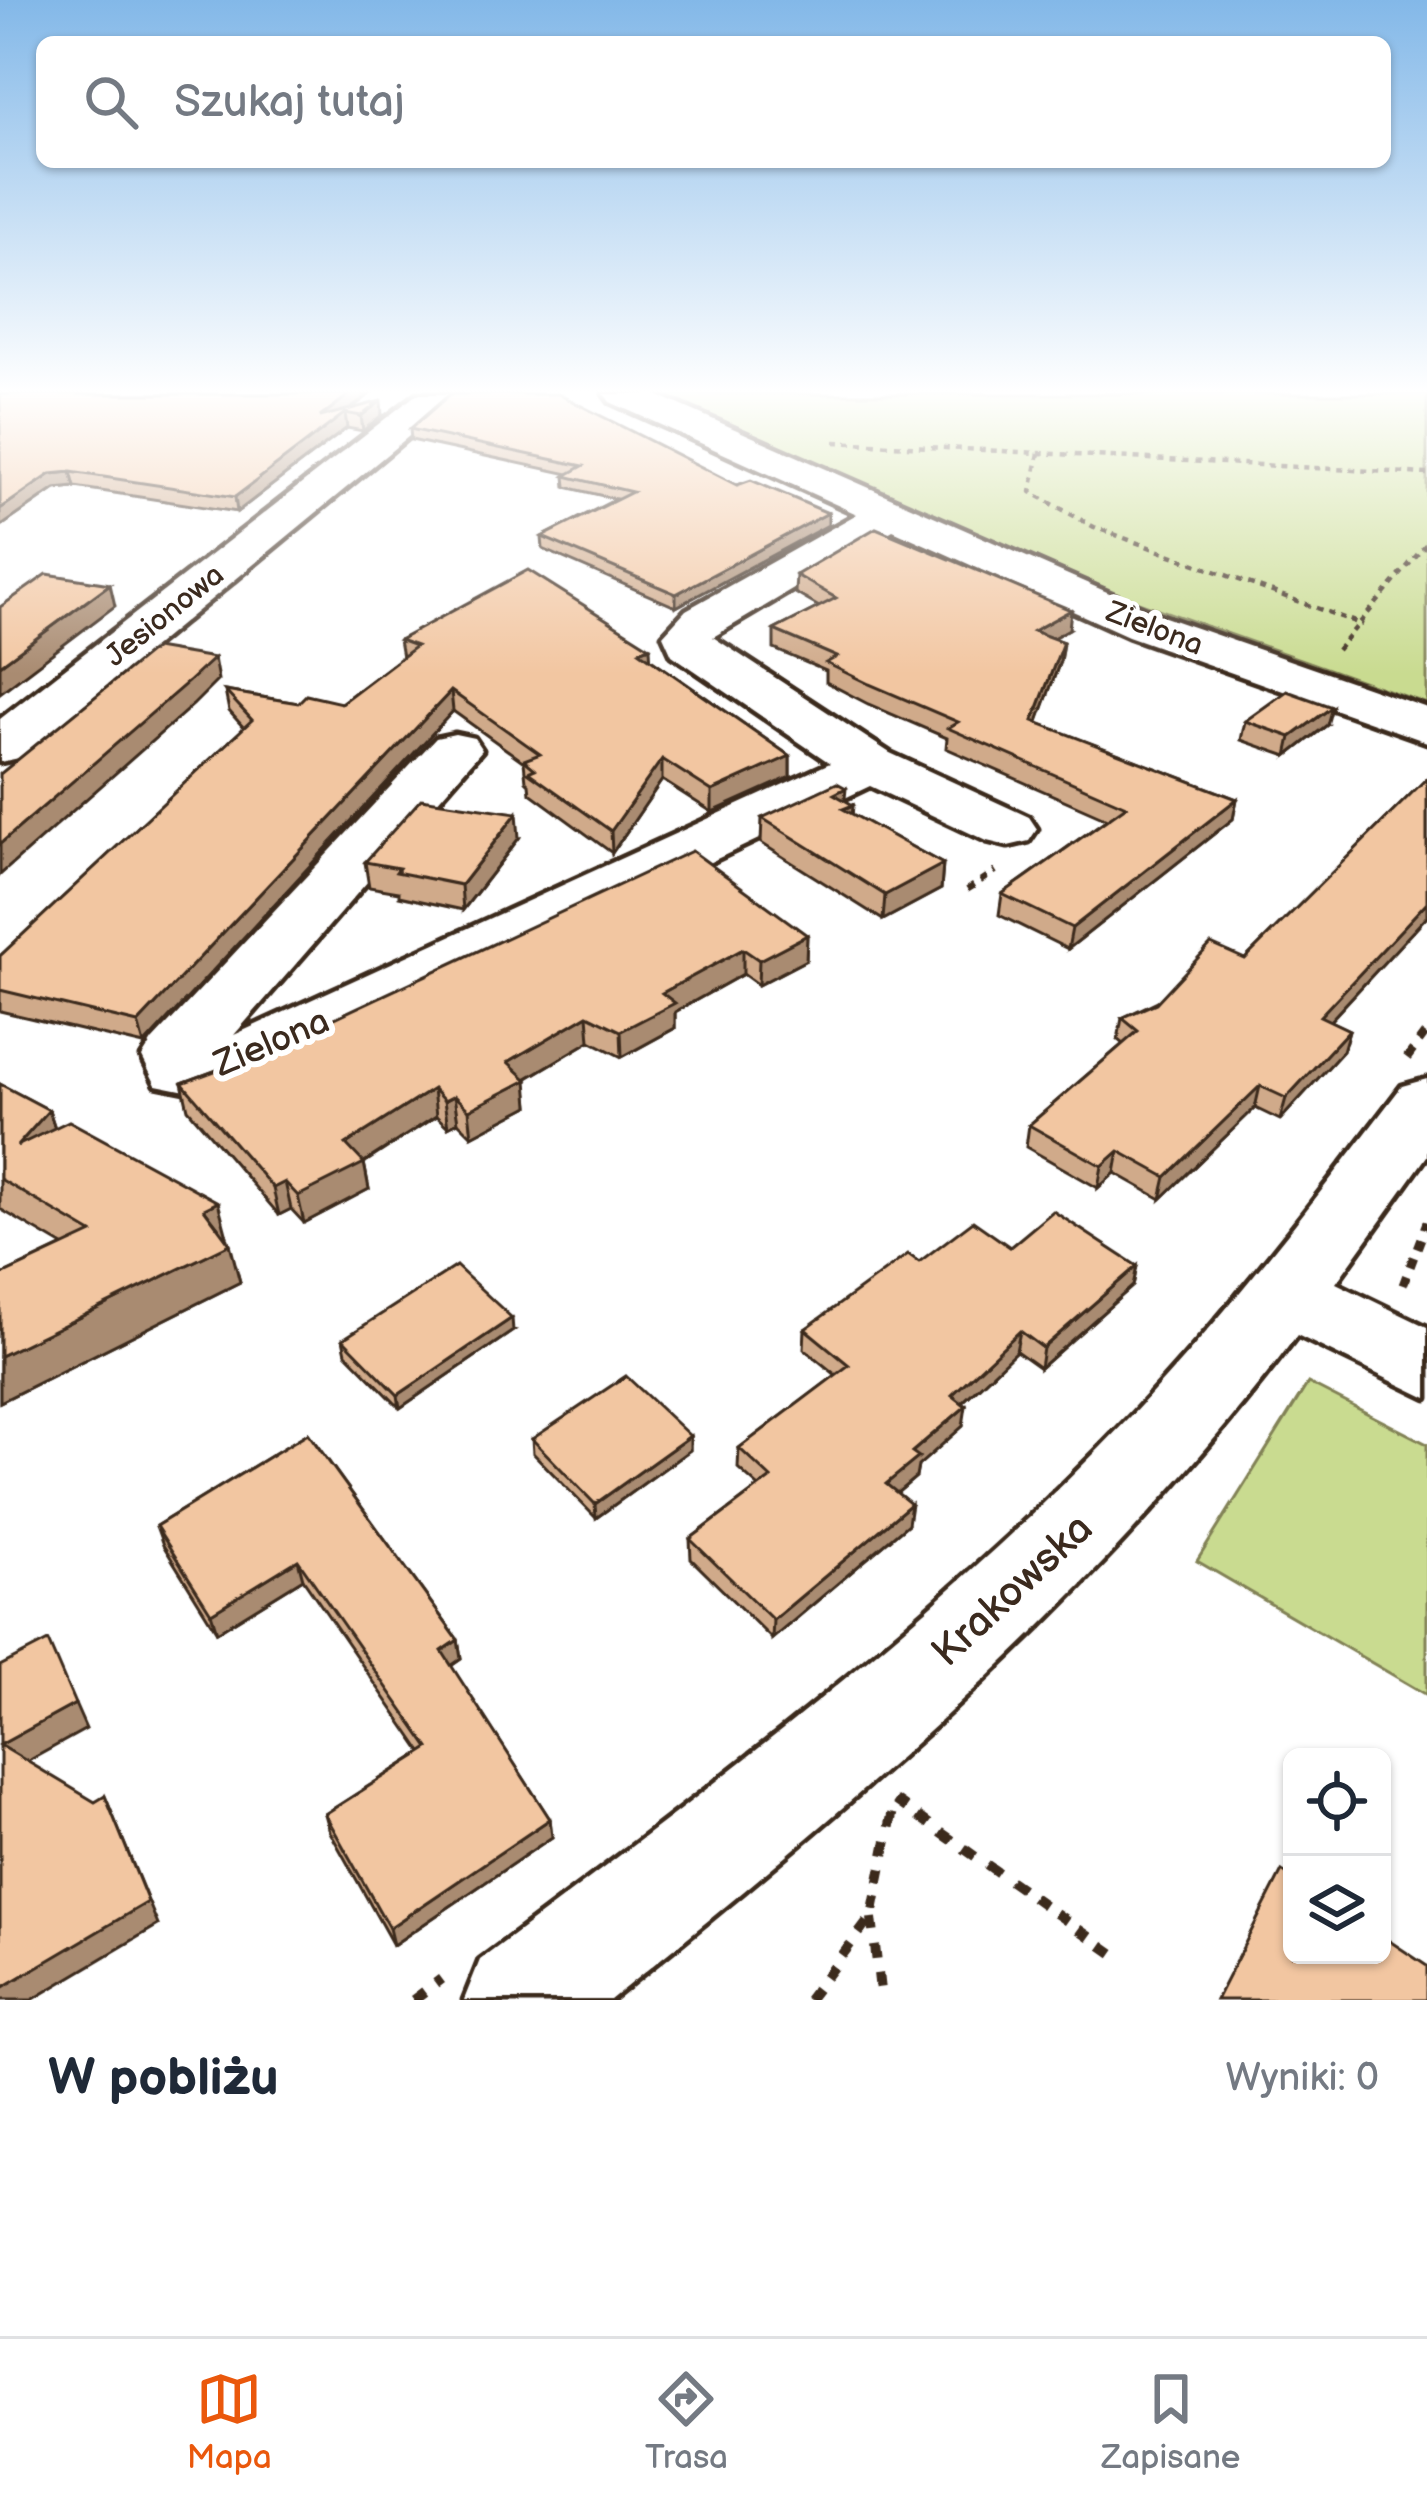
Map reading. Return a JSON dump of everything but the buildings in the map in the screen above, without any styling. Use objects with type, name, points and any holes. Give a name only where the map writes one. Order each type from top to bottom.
[{"type":"street","name":"Jesionowa","points":[[0,746],[325,487]]},
{"type":"street","name":"Zielona","points":[[830,487],[1145,626],[1427,726]]},
{"type":"street","points":[[889,514],[713,613],[688,635],[711,659],[870,765],[1007,830]]},
{"type":"street","name":"Zielona","points":[[455,749],[176,1057],[180,1069],[206,1072],[227,1065],[870,765]]},
{"type":"street","name":"Zielona","points":[[290,934],[394,987]]},
{"type":"street","name":"Krakowska","points":[[484,1987],[813,1766],[1012,1593],[1159,1443],[1286,1293],[1410,1089]]},
{"type":"street","points":[[1286,1293],[1427,1366]]},
{"type":"path","points":[[1032,487],[1041,502],[1094,527],[1364,626]]},
{"type":"path","points":[[1335,652],[1364,626],[1377,598],[1427,543]]},
{"type":"path","points":[[1410,1089],[1427,1031]]},
{"type":"path","points":[[881,2000],[872,1916],[895,1800],[1121,1959]]},
{"type":"path","points":[[808,2000],[872,1916]]},
{"type":"path","points":[[413,2000],[484,1987]]},
{"type":"green space","points":[[868,487],[1427,487],[1427,704],[1093,586]]},
{"type":"green space","points":[[1308,1383],[1427,1444],[1427,1695],[1197,1561]]}]
